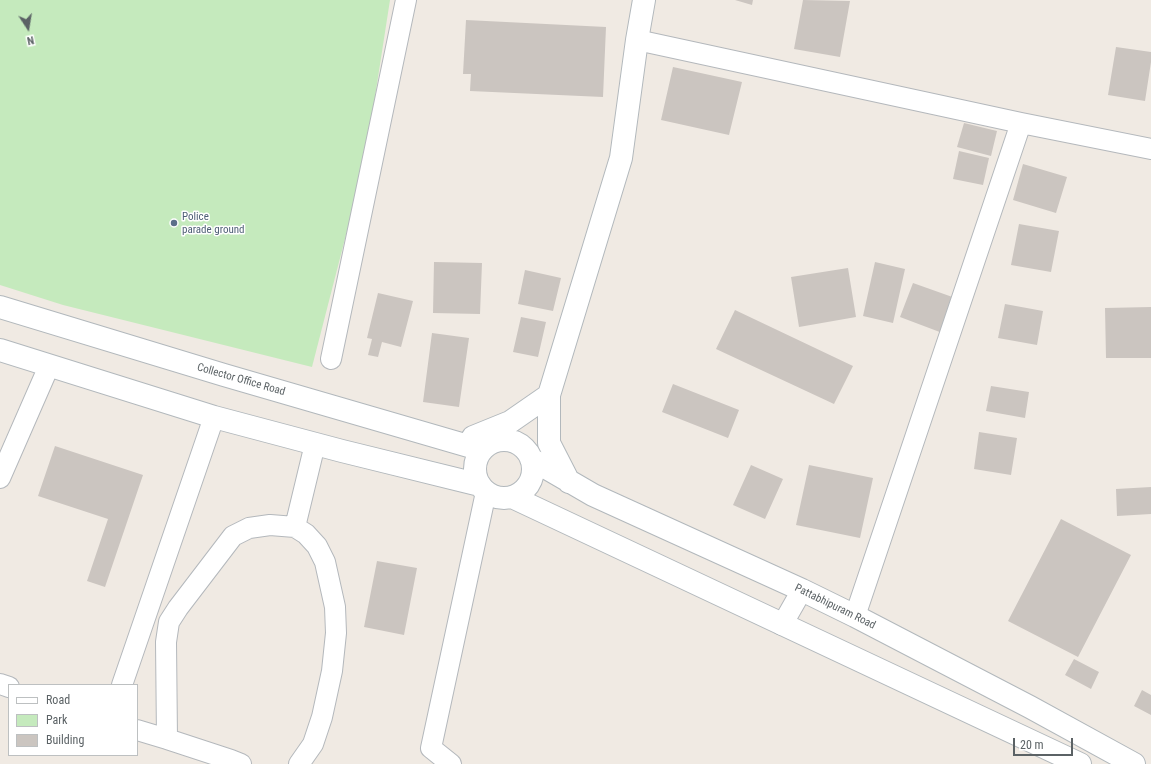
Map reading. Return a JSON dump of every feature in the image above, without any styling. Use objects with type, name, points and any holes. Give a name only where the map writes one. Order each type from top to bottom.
[{"type":"street","points":[[331,359],[406,0]]},
{"type":"street","points":[[569,482],[549,443],[549,395],[621,158],[644,0]]},
{"type":"street","points":[[637,40],[1021,124],[1151,149]]},
{"type":"street","points":[[855,616],[1021,124]]},
{"type":"street","name":"Collector Office Road","points":[[0,307],[224,375],[482,450]]},
{"type":"street","points":[[0,350],[214,417],[483,489],[494,496],[503,498],[512,497],[527,487],[532,479],[533,469],[531,459]]},
{"type":"street","points":[[0,478],[49,366]]},
{"type":"street","points":[[458,442],[510,422],[549,395]]},
{"type":"street","points":[[122,684],[214,417]]},
{"type":"street","name":"Pattabhipuram Road","points":[[482,450],[490,444],[500,440],[519,444],[527,451],[531,459],[593,495],[802,590],[855,616],[1030,707],[1134,764]]},
{"type":"street","points":[[295,527],[315,444]]},
{"type":"street","points":[[451,764],[428,756],[483,489],[476,477],[475,468],[477,458],[482,450]]},
{"type":"street","points":[[512,497],[1080,764]]},
{"type":"street","points":[[167,738],[166,642],[169,622],[233,536],[249,528],[270,525],[295,527],[306,534],[317,546],[325,562],[335,607],[336,633],[332,671],[322,717],[313,744],[299,764]]},
{"type":"street","points":[[782,624],[802,590]]},
{"type":"street","points":[[138,730],[167,738],[241,764]]},
{"type":"green space","name":"Police parade ground","points":[[0,0],[390,0],[365,161],[312,367],[63,305],[0,285]]},
{"type":"building","points":[[735,0],[753,0],[752,5]]},
{"type":"building","points":[[803,0],[850,1],[840,57],[794,49]]},
{"type":"building","points":[[466,20],[606,27],[603,97],[470,91],[471,74],[463,74]]},
{"type":"building","points":[[1116,47],[1151,52],[1151,62],[1145,101],[1108,95]]},
{"type":"building","points":[[673,67],[742,82],[729,135],[661,120]]},
{"type":"building","points":[[964,123],[997,131],[991,156],[957,147]]},
{"type":"building","points":[[959,151],[989,158],[983,185],[953,179]]},
{"type":"building","points":[[1023,164],[1067,177],[1056,213],[1013,200]]},
{"type":"building","points":[[1019,224],[1059,231],[1051,272],[1011,265]]},
{"type":"building","points":[[434,262],[482,263],[480,314],[433,313]]},
{"type":"building","points":[[875,262],[905,269],[893,323],[863,316]]},
{"type":"building","points":[[848,268],[856,317],[799,327],[791,277]]},
{"type":"building","points":[[525,270],[561,278],[553,311],[518,304]]},
{"type":"building","points":[[913,283],[958,299],[945,334],[900,317]]},
{"type":"building","points":[[378,293],[413,301],[401,347],[382,342],[378,357],[368,355],[372,339],[367,338]]},
{"type":"building","points":[[1005,304],[1043,311],[1037,345],[998,338]]},
{"type":"building","points":[[1151,307],[1151,358],[1106,358],[1105,308]]},
{"type":"building","points":[[735,310],[853,366],[834,404],[716,349]]},
{"type":"building","points":[[521,317],[546,322],[538,357],[513,352]]},
{"type":"building","points":[[432,333],[469,338],[459,407],[423,402]]},
{"type":"building","points":[[673,384],[739,410],[728,438],[662,412]]},
{"type":"building","points":[[991,386],[1029,392],[1025,418],[986,411]]},
{"type":"building","points":[[979,432],[1017,438],[1011,475],[974,469]]},
{"type":"building","points":[[55,446],[143,475],[105,587],[87,581],[108,519],[38,496]]},
{"type":"building","points":[[751,465],[783,479],[765,519],[733,505]]},
{"type":"building","points":[[809,465],[873,478],[860,538],[796,525]]},
{"type":"building","points":[[1151,487],[1151,514],[1117,516],[1116,489]]},
{"type":"building","points":[[1061,519],[1131,555],[1078,657],[1008,621]]},
{"type":"building","points":[[377,561],[417,568],[404,635],[364,627]]},
{"type":"building","points":[[1074,659],[1099,672],[1091,689],[1065,675]]},
{"type":"building","points":[[1142,690],[1151,695],[1151,715],[1134,706]]},
{"type":"place","name":"Police parade ground","points":[[174,223]]}]
